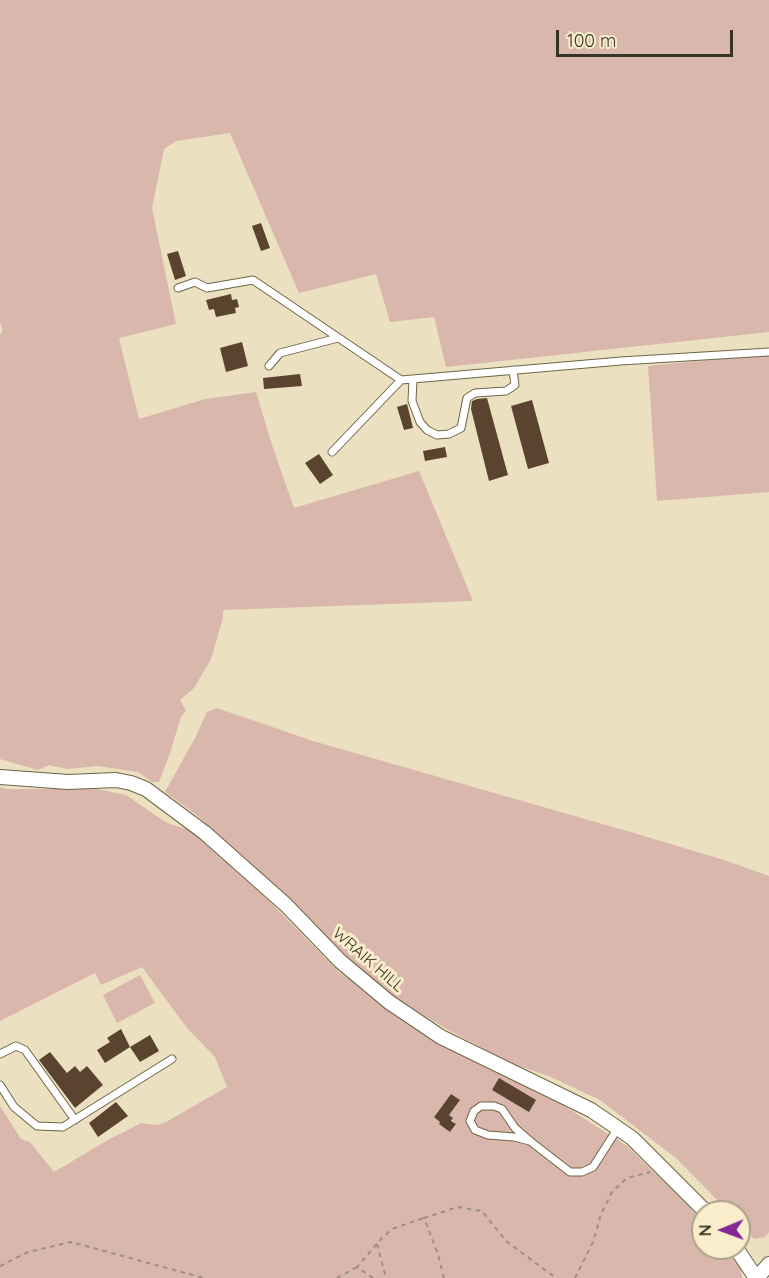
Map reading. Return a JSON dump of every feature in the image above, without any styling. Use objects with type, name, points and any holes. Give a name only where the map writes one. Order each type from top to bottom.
[{"type":"street","name":"WRAIK HILL","points":[[0,777],[68,782],[116,780],[146,789],[206,832],[286,905],[340,961],[389,1002],[441,1037],[591,1110],[632,1138],[694,1200]]},
{"type":"street","points":[[744,1260],[757,1278],[769,1264]]},
{"type":"lane","points":[[178,288],[195,282],[207,288],[253,280],[401,380],[621,361],[769,352]]},
{"type":"lane","points":[[269,366],[280,353],[338,338]]},
{"type":"lane","points":[[413,379],[412,401],[420,423],[437,435],[449,434],[460,428],[467,398],[475,393],[506,391],[515,385],[513,370]]},
{"type":"lane","points":[[332,452],[401,380]]},
{"type":"lane","points":[[0,1054],[16,1046],[25,1050],[75,1120]]},
{"type":"lane","points":[[0,1085],[14,1107],[37,1126],[63,1127],[172,1059]]},
{"type":"lane","points":[[530,1141],[488,1135],[475,1130],[470,1121],[474,1111],[486,1105],[502,1109],[515,1128],[570,1172],[582,1172],[593,1167],[618,1128]]},
{"type":"path","points":[[575,1278],[612,1192],[627,1178],[649,1173],[657,1163]]},
{"type":"path","points":[[337,1278],[357,1267],[392,1230],[458,1207],[482,1211],[506,1241],[556,1278]]},
{"type":"path","points":[[424,1218],[438,1254],[444,1278]]},
{"type":"path","points":[[0,1266],[28,1252],[71,1242],[204,1278]]},
{"type":"path","points":[[377,1244],[386,1278]]},
{"type":"path","points":[[357,1267],[373,1278]]},
{"type":"shaded area","points":[[0,0],[769,0],[769,332],[446,367],[434,317],[390,322],[376,274],[299,293],[230,133],[176,141],[164,149],[152,208],[176,324],[119,338],[139,419],[205,399],[256,392],[294,508],[419,471],[473,601],[223,610],[223,618],[211,659],[194,688],[180,700],[186,711],[181,717],[159,782],[152,782],[138,772],[98,766],[67,769],[49,765],[38,770],[0,759],[0,335],[3,330],[0,323]]},
{"type":"shaded area","points":[[769,354],[769,492],[657,501],[648,366]]},
{"type":"shaded area","points":[[217,708],[313,741],[634,833],[769,876],[769,1232],[765,1237],[754,1239],[751,1236],[751,1200],[717,1200],[676,1158],[600,1100],[551,1077],[516,1065],[450,1031],[403,1003],[344,960],[235,850],[194,813],[165,792],[207,712]]},
{"type":"shaded area","points":[[0,787],[6,789],[97,789],[126,795],[167,823],[190,830],[267,899],[340,973],[449,1048],[560,1103],[627,1146],[691,1209],[691,1260],[735,1260],[741,1268],[742,1278],[0,1278],[0,1106],[21,1139],[30,1142],[54,1172],[141,1123],[158,1125],[166,1122],[227,1087],[215,1057],[187,1028],[142,967],[101,985],[95,973],[0,1021]],"holes":[[[451,1094],[460,1100],[449,1115],[456,1125],[450,1132],[439,1124],[440,1121],[434,1116]]]},
{"type":"shaded area","points":[[140,975],[155,1003],[117,1023],[103,995]]},
{"type":"building","points":[[261,223],[270,248],[261,251],[252,226]]},
{"type":"building","points":[[178,251],[186,276],[175,280],[167,254]]},
{"type":"building","points":[[231,294],[232,300],[237,299],[239,307],[235,308],[236,313],[216,317],[214,309],[209,310],[206,300]]},
{"type":"building","points":[[242,342],[248,366],[226,372],[220,348]]},
{"type":"building","points":[[300,374],[302,386],[264,389],[263,378]]},
{"type":"building","points":[[487,398],[508,475],[489,481],[471,409],[472,401]]},
{"type":"building","points":[[532,400],[549,463],[528,469],[511,406]]},
{"type":"building","points":[[407,404],[413,428],[404,430],[397,407]]},
{"type":"building","points":[[445,447],[447,457],[425,461],[423,451]]},
{"type":"building","points":[[319,454],[333,475],[320,484],[305,463]]},
{"type":"building","points":[[121,1029],[130,1047],[105,1063],[97,1050],[110,1042],[107,1038]]},
{"type":"building","points":[[150,1035],[159,1051],[140,1062],[130,1047]]},
{"type":"building","points":[[50,1052],[67,1073],[75,1066],[80,1072],[87,1066],[103,1085],[75,1108],[39,1060]]},
{"type":"building","points":[[499,1078],[536,1100],[529,1112],[492,1090]]},
{"type":"building","points":[[451,1094],[460,1100],[449,1115],[453,1118],[451,1121],[456,1124],[450,1132],[434,1117]]},
{"type":"building","points":[[116,1102],[128,1116],[98,1137],[89,1123]]}]
